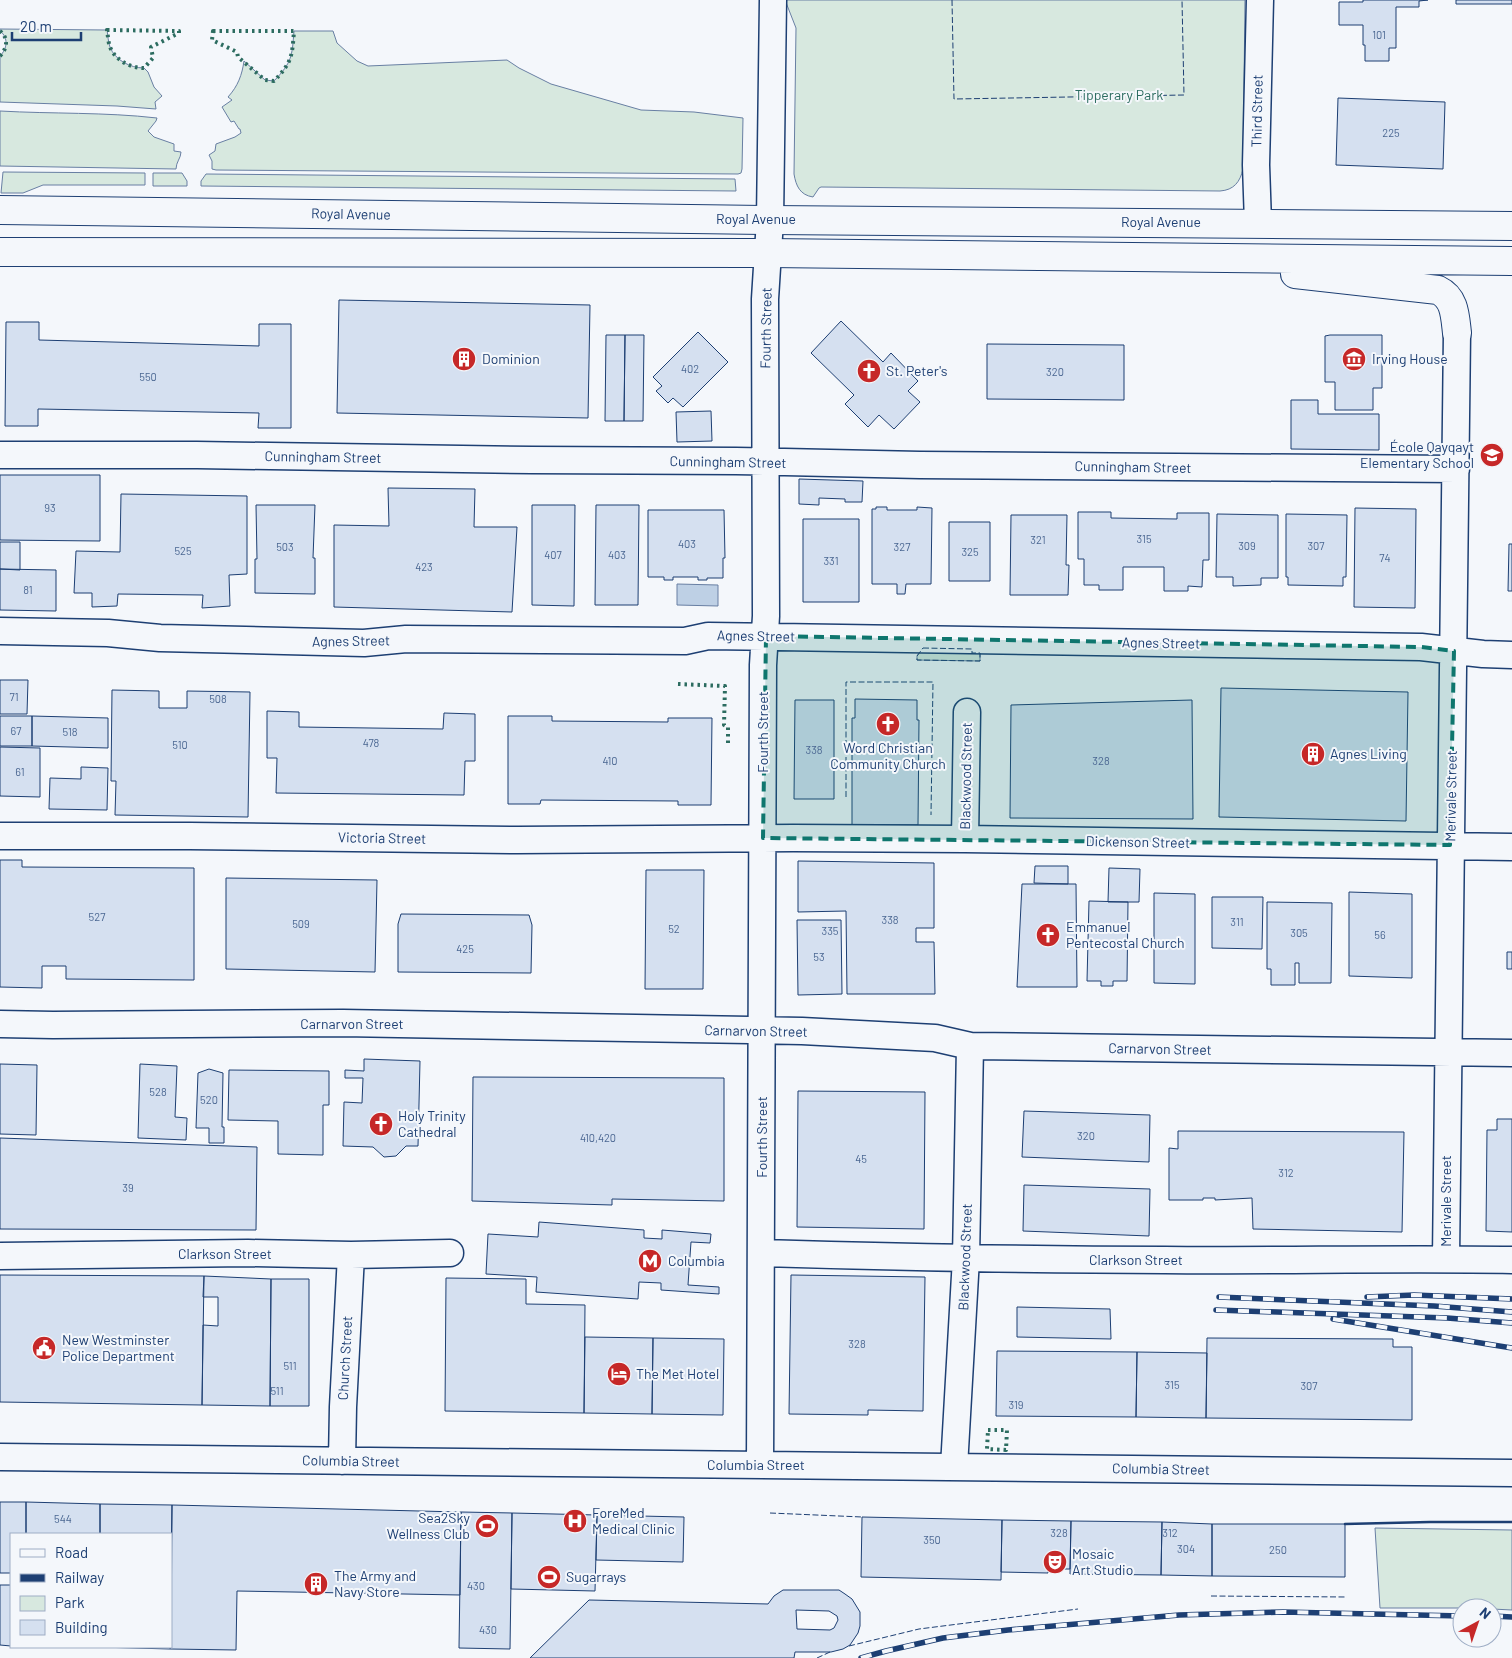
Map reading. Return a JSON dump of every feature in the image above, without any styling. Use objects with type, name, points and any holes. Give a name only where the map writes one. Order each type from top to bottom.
[{"type":"main road","name":"Royal Avenue","points":[[0,210],[770,220],[1512,226]]},
{"type":"main road","points":[[0,252],[768,253],[1512,261]]},
{"type":"main road","points":[[1258,258],[1284,272],[1438,290],[1447,296],[1453,307],[1456,333]]},
{"type":"street","name":"Fourth Street","points":[[760,1465],[763,666],[766,636],[765,299],[770,220],[773,0]]},
{"type":"street","name":"Third Street","points":[[1258,223],[1256,171],[1260,0]]},
{"type":"street","name":"Merivale Street","points":[[1446,1258],[1456,333]]},
{"type":"street","name":"Cunningham Street","points":[[0,455],[197,455],[920,465],[1456,469]]},
{"type":"street","name":"Agnes Street","points":[[0,631],[108,633],[160,638],[364,644],[406,639],[685,641],[708,636],[766,636],[1421,647],[1483,654],[1512,655]]},
{"type":"street","name":"Blackwood Street","points":[[965,839],[967,712]]},
{"type":"street","name":"Victoria Street","points":[[0,836],[518,840],[763,838]]},
{"type":"street","name":"Dickenson Street","points":[[763,838],[1512,847]]},
{"type":"street","name":"Carnarvon Street","points":[[0,1024],[343,1023],[763,1030],[935,1038],[970,1046],[1512,1053]]},
{"type":"street","name":"Blackwood Street","points":[[954,1467],[966,1258],[970,1046]]},
{"type":"street","name":"Clarkson Street","points":[[0,1256],[450,1253]]},
{"type":"street","name":"Clarkson Street","points":[[761,1253],[1156,1260],[1446,1258],[1512,1260]]},
{"type":"street","name":"Church Street","points":[[342,1461],[350,1255]]},
{"type":"street","name":"Columbia Street","points":[[0,1457],[1512,1473]]},
{"type":"highlighted area","points":[[766,636],[1421,647],[1454,651],[1450,845],[763,838]]},
{"type":"green space","name":"Tipperary Park","points":[[785,0],[1245,0],[1242,174],[1233,187],[1220,191],[821,187],[813,197],[809,196],[799,189],[794,174],[796,28]]},
{"type":"green space","points":[[0,29],[107,30],[109,45],[115,56],[128,65],[144,68],[148,72],[154,87],[162,96],[155,102],[156,109],[0,102],[0,56],[4,50],[6,40]]},
{"type":"green space","points":[[294,31],[333,31],[337,43],[357,61],[368,66],[507,60],[551,84],[641,110],[694,112],[743,118],[741,173],[212,169],[212,161],[209,155],[215,151],[216,144],[241,133],[234,121],[231,122],[222,107],[232,100],[228,97],[239,80],[244,61],[265,80],[274,81],[290,59]]},
{"type":"green space","points":[[0,111],[157,118],[148,131],[154,137],[174,144],[174,151],[181,152],[181,154],[176,169],[0,166]]},
{"type":"green space","points":[[3,172],[145,173],[145,185],[43,185],[23,193],[1,193]]},
{"type":"green space","points":[[153,173],[182,173],[187,181],[187,186],[153,186]]},
{"type":"green space","points":[[206,174],[735,179],[736,191],[201,186],[201,181]]},
{"type":"green space","points":[[923,648],[980,653],[980,661],[917,660],[917,656]]},
{"type":"green space","points":[[1375,1528],[1512,1530],[1512,1610],[1502,1610],[1502,1598],[1452,1598],[1452,1608],[1380,1608]]},
{"type":"water","points":[[677,584],[718,585],[718,606],[677,605]]},
{"type":"building","points":[[1363,0],[1428,0],[1419,1],[1419,7],[1396,7],[1396,48],[1389,48],[1389,61],[1365,61],[1363,25],[1339,25],[1339,2],[1363,2]]},
{"type":"building","points":[[1456,0],[1512,0],[1512,4],[1456,4]]},
{"type":"building","points":[[1338,98],[1445,102],[1443,169],[1336,165]]},
{"type":"building","name":"Dominion","points":[[339,300],[590,305],[588,418],[337,413]]},
{"type":"building","name":"St. Peter's","points":[[841,321],[883,362],[891,353],[918,381],[908,391],[920,402],[894,429],[879,415],[868,427],[845,404],[854,395],[811,353]]},
{"type":"building","points":[[6,322],[39,322],[39,340],[259,346],[259,324],[291,324],[291,428],[258,428],[259,413],[38,409],[38,426],[5,426]]},
{"type":"building","points":[[698,332],[728,362],[683,407],[673,398],[668,403],[656,391],[662,386],[653,377]]},
{"type":"building","points":[[606,335],[625,335],[624,421],[605,421]]},
{"type":"building","points":[[625,335],[644,335],[643,421],[624,421]]},
{"type":"building","name":"Irving House","points":[[1382,335],[1382,388],[1373,388],[1373,410],[1335,410],[1335,382],[1325,382],[1325,336]]},
{"type":"building","points":[[987,344],[1124,345],[1124,400],[987,399]]},
{"type":"building","points":[[1291,400],[1318,400],[1318,414],[1379,414],[1379,450],[1291,449]]},
{"type":"building","points":[[711,411],[712,441],[677,442],[676,412]]},
{"type":"building","points":[[0,475],[100,475],[100,541],[0,540]]},
{"type":"building","points":[[799,479],[863,481],[862,502],[845,502],[845,499],[819,498],[819,505],[799,504]]},
{"type":"building","points":[[388,488],[475,489],[474,527],[517,527],[512,612],[334,607],[334,525],[389,526]]},
{"type":"building","points":[[121,494],[247,496],[247,574],[229,575],[230,606],[202,608],[203,595],[118,594],[117,606],[92,607],[92,593],[74,593],[76,551],[120,552]]},
{"type":"building","points":[[256,505],[315,505],[313,558],[315,558],[315,594],[255,593],[255,559],[257,559]]},
{"type":"building","points":[[532,505],[575,505],[574,606],[532,605]]},
{"type":"building","points":[[596,505],[639,505],[638,605],[595,605]]},
{"type":"building","points":[[876,507],[887,507],[887,510],[917,510],[917,507],[932,508],[931,584],[906,584],[905,594],[897,594],[897,584],[872,584],[872,509],[876,509]]},
{"type":"building","points":[[1355,508],[1416,509],[1415,608],[1354,607]]},
{"type":"building","points":[[648,510],[724,510],[725,558],[723,558],[723,578],[698,580],[698,577],[673,577],[673,580],[664,580],[664,577],[648,577]]},
{"type":"building","points":[[1078,512],[1111,512],[1111,518],[1177,519],[1177,513],[1209,513],[1209,560],[1203,560],[1202,587],[1188,586],[1188,591],[1164,591],[1164,567],[1123,567],[1123,590],[1099,590],[1099,585],[1084,585],[1084,559],[1078,559]]},
{"type":"building","points":[[1217,514],[1278,515],[1278,578],[1261,578],[1261,585],[1233,586],[1233,577],[1216,577]]},
{"type":"building","points":[[1286,514],[1347,515],[1346,577],[1343,577],[1343,586],[1288,585],[1288,577],[1286,577]]},
{"type":"building","points":[[1011,515],[1067,515],[1066,565],[1069,565],[1068,595],[1010,595]]},
{"type":"building","points":[[803,519],[859,519],[859,602],[803,602]]},
{"type":"building","points":[[949,522],[990,522],[990,581],[949,581]]},
{"type":"building","points":[[0,542],[20,542],[20,570],[0,569]]},
{"type":"building","points":[[1509,544],[1512,544],[1512,591],[1508,591]]},
{"type":"building","points":[[0,569],[56,570],[56,611],[0,610]]},
{"type":"building","points":[[0,680],[28,680],[27,714],[0,714]]},
{"type":"building","name":"Agnes Living","points":[[1221,688],[1408,692],[1406,821],[1219,817]]},
{"type":"building","points":[[112,690],[159,691],[159,708],[187,708],[187,691],[250,692],[248,817],[115,815],[116,781],[111,781]]},
{"type":"building","points":[[855,699],[917,700],[917,720],[919,720],[918,825],[852,825],[852,718],[855,718]]},
{"type":"building","points":[[795,700],[834,700],[834,799],[794,799]]},
{"type":"building","points":[[1192,700],[1193,819],[1010,818],[1011,705]]},
{"type":"building","points":[[267,711],[299,712],[299,727],[443,729],[444,713],[475,714],[475,761],[465,761],[464,795],[276,793],[277,758],[267,758]]},
{"type":"building","points":[[0,716],[32,716],[32,746],[0,746]]},
{"type":"building","points":[[32,716],[108,718],[108,748],[32,746]]},
{"type":"building","points":[[508,716],[552,716],[552,721],[668,722],[668,718],[712,718],[711,805],[678,805],[678,801],[541,800],[540,804],[508,804]]},
{"type":"building","points":[[0,747],[40,748],[40,797],[0,796]]},
{"type":"building","points":[[81,767],[108,768],[107,810],[49,809],[50,778],[81,779]]},
{"type":"building","points":[[0,860],[22,860],[22,867],[194,868],[194,980],[66,979],[66,966],[42,966],[42,988],[0,987]]},
{"type":"building","points":[[798,861],[934,863],[934,928],[916,928],[916,942],[934,942],[935,994],[847,994],[846,911],[798,912]]},
{"type":"building","points":[[1035,866],[1068,866],[1068,884],[1034,883]]},
{"type":"building","points":[[1109,868],[1140,869],[1139,902],[1108,902]]},
{"type":"building","points":[[646,870],[704,870],[703,989],[645,989]]},
{"type":"building","points":[[226,878],[377,880],[375,972],[226,969]]},
{"type":"building","name":"Emmanuel Pentecostal Church","points":[[1022,884],[1076,884],[1077,987],[1017,987]]},
{"type":"building","points":[[1349,892],[1412,894],[1412,978],[1349,976]]},
{"type":"building","points":[[1154,893],[1195,894],[1195,984],[1154,983]]},
{"type":"building","points":[[1212,897],[1263,897],[1262,949],[1212,948]]},
{"type":"building","points":[[1089,901],[1128,902],[1127,981],[1113,981],[1113,986],[1101,986],[1101,981],[1087,981]]},
{"type":"building","points":[[1267,902],[1332,903],[1331,983],[1299,983],[1299,963],[1295,963],[1295,985],[1271,985],[1271,969],[1267,969]]},
{"type":"building","points":[[401,914],[529,915],[532,925],[531,973],[398,972],[398,924]]},
{"type":"building","points":[[797,920],[841,920],[842,994],[798,995]]},
{"type":"building","points":[[1507,952],[1512,952],[1512,969],[1507,969]]},
{"type":"building","name":"Holy Trinity Cathedral","points":[[364,1059],[420,1061],[418,1146],[406,1146],[396,1156],[384,1157],[373,1147],[343,1146],[344,1102],[362,1103],[363,1078],[345,1078],[345,1070],[364,1071]]},
{"type":"building","points":[[0,1064],[37,1065],[36,1135],[0,1134]]},
{"type":"building","points":[[140,1064],[177,1066],[175,1117],[187,1118],[186,1140],[138,1138]]},
{"type":"building","points":[[209,1069],[223,1073],[222,1127],[224,1127],[224,1143],[209,1143],[209,1128],[196,1128],[198,1073]]},
{"type":"building","points":[[229,1070],[329,1071],[329,1105],[323,1105],[323,1155],[278,1154],[278,1121],[228,1120]]},
{"type":"building","points":[[473,1077],[724,1078],[724,1201],[612,1199],[612,1205],[472,1201]]},
{"type":"building","points":[[798,1091],[925,1092],[924,1229],[797,1227]]},
{"type":"building","points":[[1024,1111],[1150,1115],[1149,1162],[1022,1157]]},
{"type":"building","points":[[1497,1119],[1512,1119],[1512,1232],[1486,1231],[1487,1130],[1497,1130]]},
{"type":"building","points":[[1178,1131],[1404,1132],[1402,1232],[1253,1229],[1252,1198],[1169,1200],[1169,1148],[1178,1149]]},
{"type":"building","points":[[0,1138],[257,1147],[256,1230],[0,1229]]},
{"type":"building","points":[[1024,1185],[1150,1189],[1149,1236],[1023,1231]]},
{"type":"building","points":[[539,1222],[644,1230],[644,1238],[662,1239],[662,1230],[711,1234],[710,1243],[691,1242],[688,1285],[719,1287],[719,1294],[661,1290],[661,1283],[639,1282],[638,1299],[536,1292],[537,1277],[486,1274],[488,1234],[538,1237]]},
{"type":"building","points":[[0,1275],[204,1276],[202,1405],[0,1402]]},
{"type":"building","points":[[791,1275],[925,1277],[923,1411],[868,1410],[868,1415],[789,1414]]},
{"type":"building","points":[[204,1276],[271,1279],[270,1406],[202,1405],[203,1325],[218,1326],[218,1297],[203,1297]]},
{"type":"building","points":[[446,1278],[526,1279],[526,1304],[585,1305],[584,1413],[445,1411]]},
{"type":"building","points":[[271,1279],[309,1279],[309,1406],[270,1406]]},
{"type":"building","points":[[1017,1307],[1110,1309],[1111,1339],[1017,1337]]},
{"type":"building","points":[[585,1337],[653,1338],[652,1414],[584,1413]]},
{"type":"building","points":[[653,1338],[724,1339],[723,1415],[652,1414]]},
{"type":"building","points":[[1207,1338],[1393,1339],[1393,1347],[1412,1347],[1412,1420],[1206,1418]]},
{"type":"building","points":[[997,1351],[1137,1352],[1136,1417],[996,1416]]},
{"type":"building","points":[[1137,1352],[1207,1353],[1206,1418],[1136,1417]]},
{"type":"building","points":[[0,1502],[26,1502],[26,1533],[10,1533],[10,1573],[0,1573]]},
{"type":"building","points":[[26,1502],[100,1504],[100,1533],[26,1533]]},
{"type":"building","points":[[100,1504],[172,1505],[172,1533],[100,1533]]},
{"type":"building","name":"The Army and Navy Store","points":[[172,1505],[461,1512],[460,1595],[237,1591],[236,1650],[170,1649],[172,1648]]},
{"type":"building","points":[[461,1512],[512,1513],[510,1649],[459,1648]]},
{"type":"building","points":[[512,1513],[597,1515],[595,1591],[511,1589]]},
{"type":"building","points":[[597,1515],[684,1517],[683,1562],[596,1560]]},
{"type":"building","points":[[862,1517],[1002,1520],[1001,1580],[861,1577]]},
{"type":"building","points":[[1002,1520],[1071,1521],[1070,1569],[1048,1569],[1048,1573],[1001,1572]]},
{"type":"building","points":[[1071,1521],[1162,1522],[1161,1575],[1070,1574]]},
{"type":"building","points":[[1162,1522],[1212,1524],[1212,1576],[1161,1575]]},
{"type":"building","points":[[1212,1524],[1345,1524],[1345,1577],[1212,1576]]},
{"type":"building","points":[[0,1585],[10,1585],[10,1646],[0,1645]]},
{"type":"building","points":[[783,1590],[839,1590],[852,1599],[860,1612],[858,1633],[850,1645],[843,1649],[831,1652],[795,1652],[794,1658],[530,1658],[589,1600],[768,1604],[774,1596]],"holes":[[[796,1610],[829,1611],[837,1616],[838,1620],[834,1628],[830,1630],[797,1629]]]},
{"type":"building","points":[[134,1648],[170,1648],[170,1649]]},
{"type":"railway","points":[[1367,1297],[1414,1295],[1512,1299]]},
{"type":"railway","points":[[1219,1297],[1434,1306],[1512,1312]]},
{"type":"railway","points":[[1216,1310],[1447,1318],[1512,1323]]},
{"type":"railway","points":[[1333,1319],[1512,1348]]},
{"type":"railway","points":[[861,1658],[943,1638],[1008,1630],[1179,1615],[1283,1612],[1452,1616]]},
{"type":"railway","points":[[1502,1616],[1512,1617]]},
{"type":"hedge","points":[[107,30],[179,31],[179,33],[151,47],[153,58],[144,68],[139,68],[128,65],[115,56],[109,45],[107,30]]},
{"type":"hedge","points":[[0,31],[6,40],[4,50],[0,56]]},
{"type":"hedge","points":[[213,31],[294,31],[293,47],[288,64],[274,81],[265,80],[238,57],[237,52],[212,40],[213,31]]},
{"type":"hedge","points":[[678,684],[725,686],[724,725],[728,727],[728,743]]},
{"type":"hedge","points":[[988,1430],[1007,1430],[1006,1450],[987,1449],[988,1430]]},
{"type":"fence","points":[[952,0],[954,99],[1184,95],[1182,0]]},
{"type":"fence","points":[[923,648],[972,649],[972,653],[980,653],[980,661],[917,660],[917,656],[923,648]]},
{"type":"fence","points":[[846,797],[846,682],[933,682],[931,815]]},
{"type":"fence","points":[[770,1513],[862,1517]]},
{"type":"fence","points":[[1211,1596],[1347,1597]]},
{"type":"fence","points":[[849,1646],[919,1629],[1078,1609]]},
{"type":"fence","points":[[817,1658],[830,1652]]},
{"type":"wall","points":[[1345,1524],[1512,1522]]},
{"type":"place","name":"Dominion","points":[[464,359]]},
{"type":"place","name":"Irving House","points":[[1354,359]]},
{"type":"place","name":"St. Peter's","points":[[869,371]]},
{"type":"place","name":"École Qayqayt Elementary School","points":[[1492,455]]},
{"type":"place","name":"Word Christian Community Church","points":[[888,724]]},
{"type":"place","name":"Agnes Living","points":[[1313,754]]},
{"type":"place","name":"Emmanuel Pentecostal Church","points":[[1048,935]]},
{"type":"place","name":"Holy Trinity Cathedral","points":[[381,1124]]},
{"type":"place","name":"Columbia","points":[[650,1261]]},
{"type":"place","name":"New Westminster Police Department","points":[[44,1348]]},
{"type":"place","name":"The Met Hotel","points":[[619,1374]]},
{"type":"place","name":"ForeMed Medical Clinic","points":[[575,1521]]},
{"type":"place","name":"Sea2Sky Wellness Club","points":[[487,1526]]},
{"type":"place","name":"Mosaic Art Studio","points":[[1055,1562]]},
{"type":"place","name":"Sugarrays","points":[[549,1577]]},
{"type":"place","name":"The Army and Navy Store","points":[[316,1584]]}]
